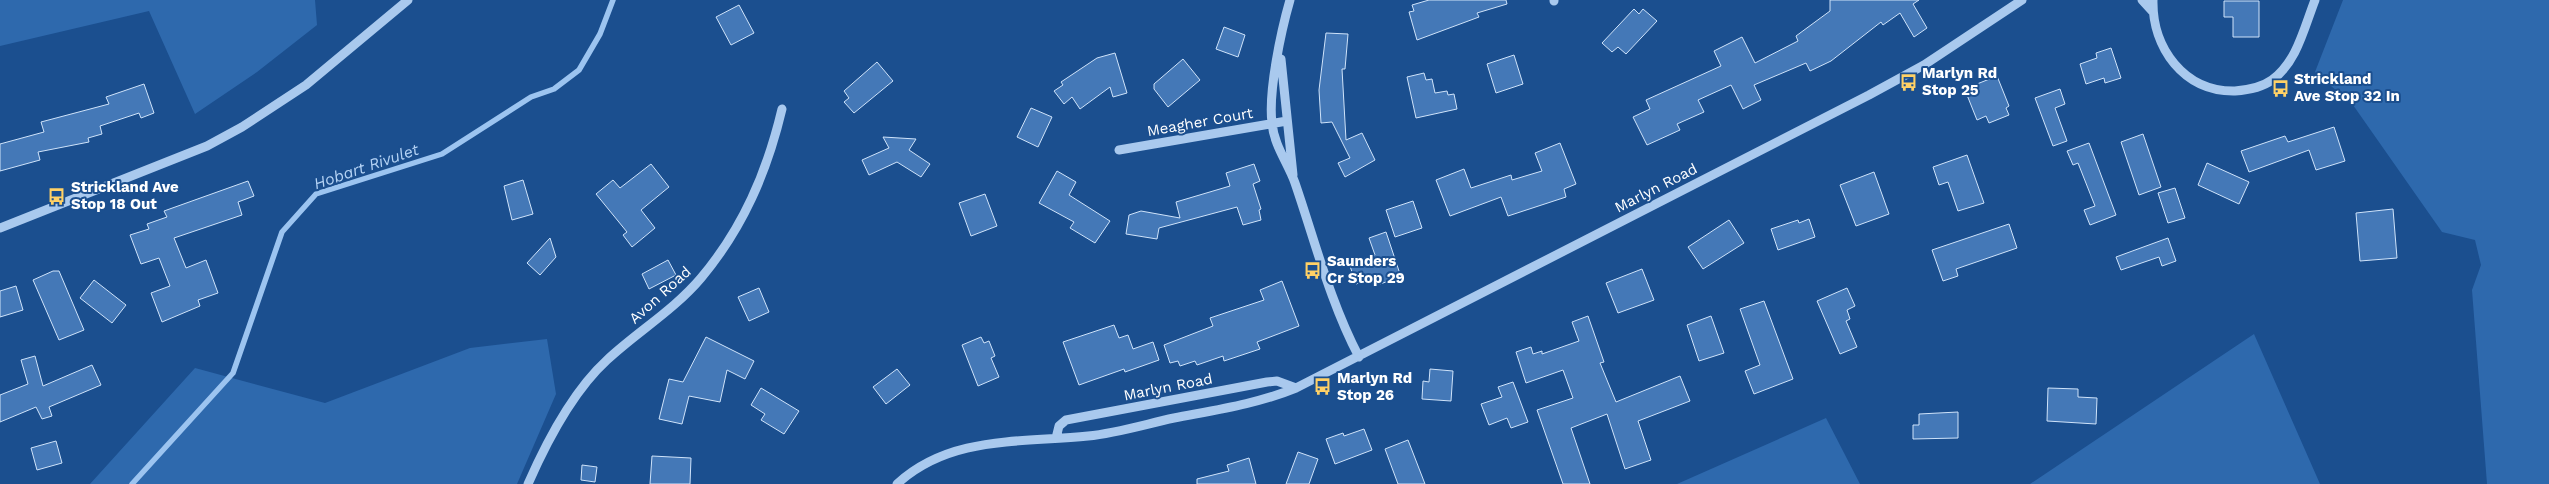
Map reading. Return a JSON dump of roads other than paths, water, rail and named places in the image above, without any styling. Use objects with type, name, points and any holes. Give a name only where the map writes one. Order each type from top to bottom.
[{"type":"street","points":[[0,228],[207,146],[242,127],[306,85],[408,0]]},
{"type":"street","points":[[1290,0],[1272,98],[1272,123],[1278,147],[1294,180],[1334,301],[1359,357]]},
{"type":"street","name":"Marlyn Road","points":[[897,484],[921,466],[953,452],[1002,441],[1090,436],[1264,400],[1296,388],[1908,74],[2022,0]]},
{"type":"street","points":[[2142,0],[2153,12]]},
{"type":"street","points":[[2153,0],[2153,12],[2160,42],[2171,61],[2183,74],[2212,88],[2246,90],[2271,81],[2290,61],[2315,0]]},
{"type":"street","points":[[1280,50],[1294,180]]},
{"type":"street","name":"Avon Road","points":[[528,484],[549,440],[578,395],[604,362],[680,299],[701,278],[731,238],[761,181],[782,109]]},
{"type":"street","name":"Meagher Court","points":[[1119,150],[1287,121]]},
{"type":"street","name":"Marlyn Road","points":[[1056,438],[1059,426],[1066,420],[1267,382],[1277,381],[1296,388]]},
{"type":"waterway","name":"Hobart Rivulet","points":[[132,484],[233,373],[282,232],[316,194],[442,154],[531,97],[554,89],[579,70],[600,34],[613,0]]},
{"type":"place","name":"Marlyn Rd Stop 25","points":[[1908,82]]},
{"type":"place","name":"Strickland Ave Stop 32 In","points":[[2280,88]]},
{"type":"place","name":"Strickland Ave Stop 18 Out","points":[[57,196]]},
{"type":"place","name":"Saunders Cr Stop 29","points":[[1313,270]]},
{"type":"place","name":"Marlyn Rd Stop 26","points":[[1323,387]]}]
